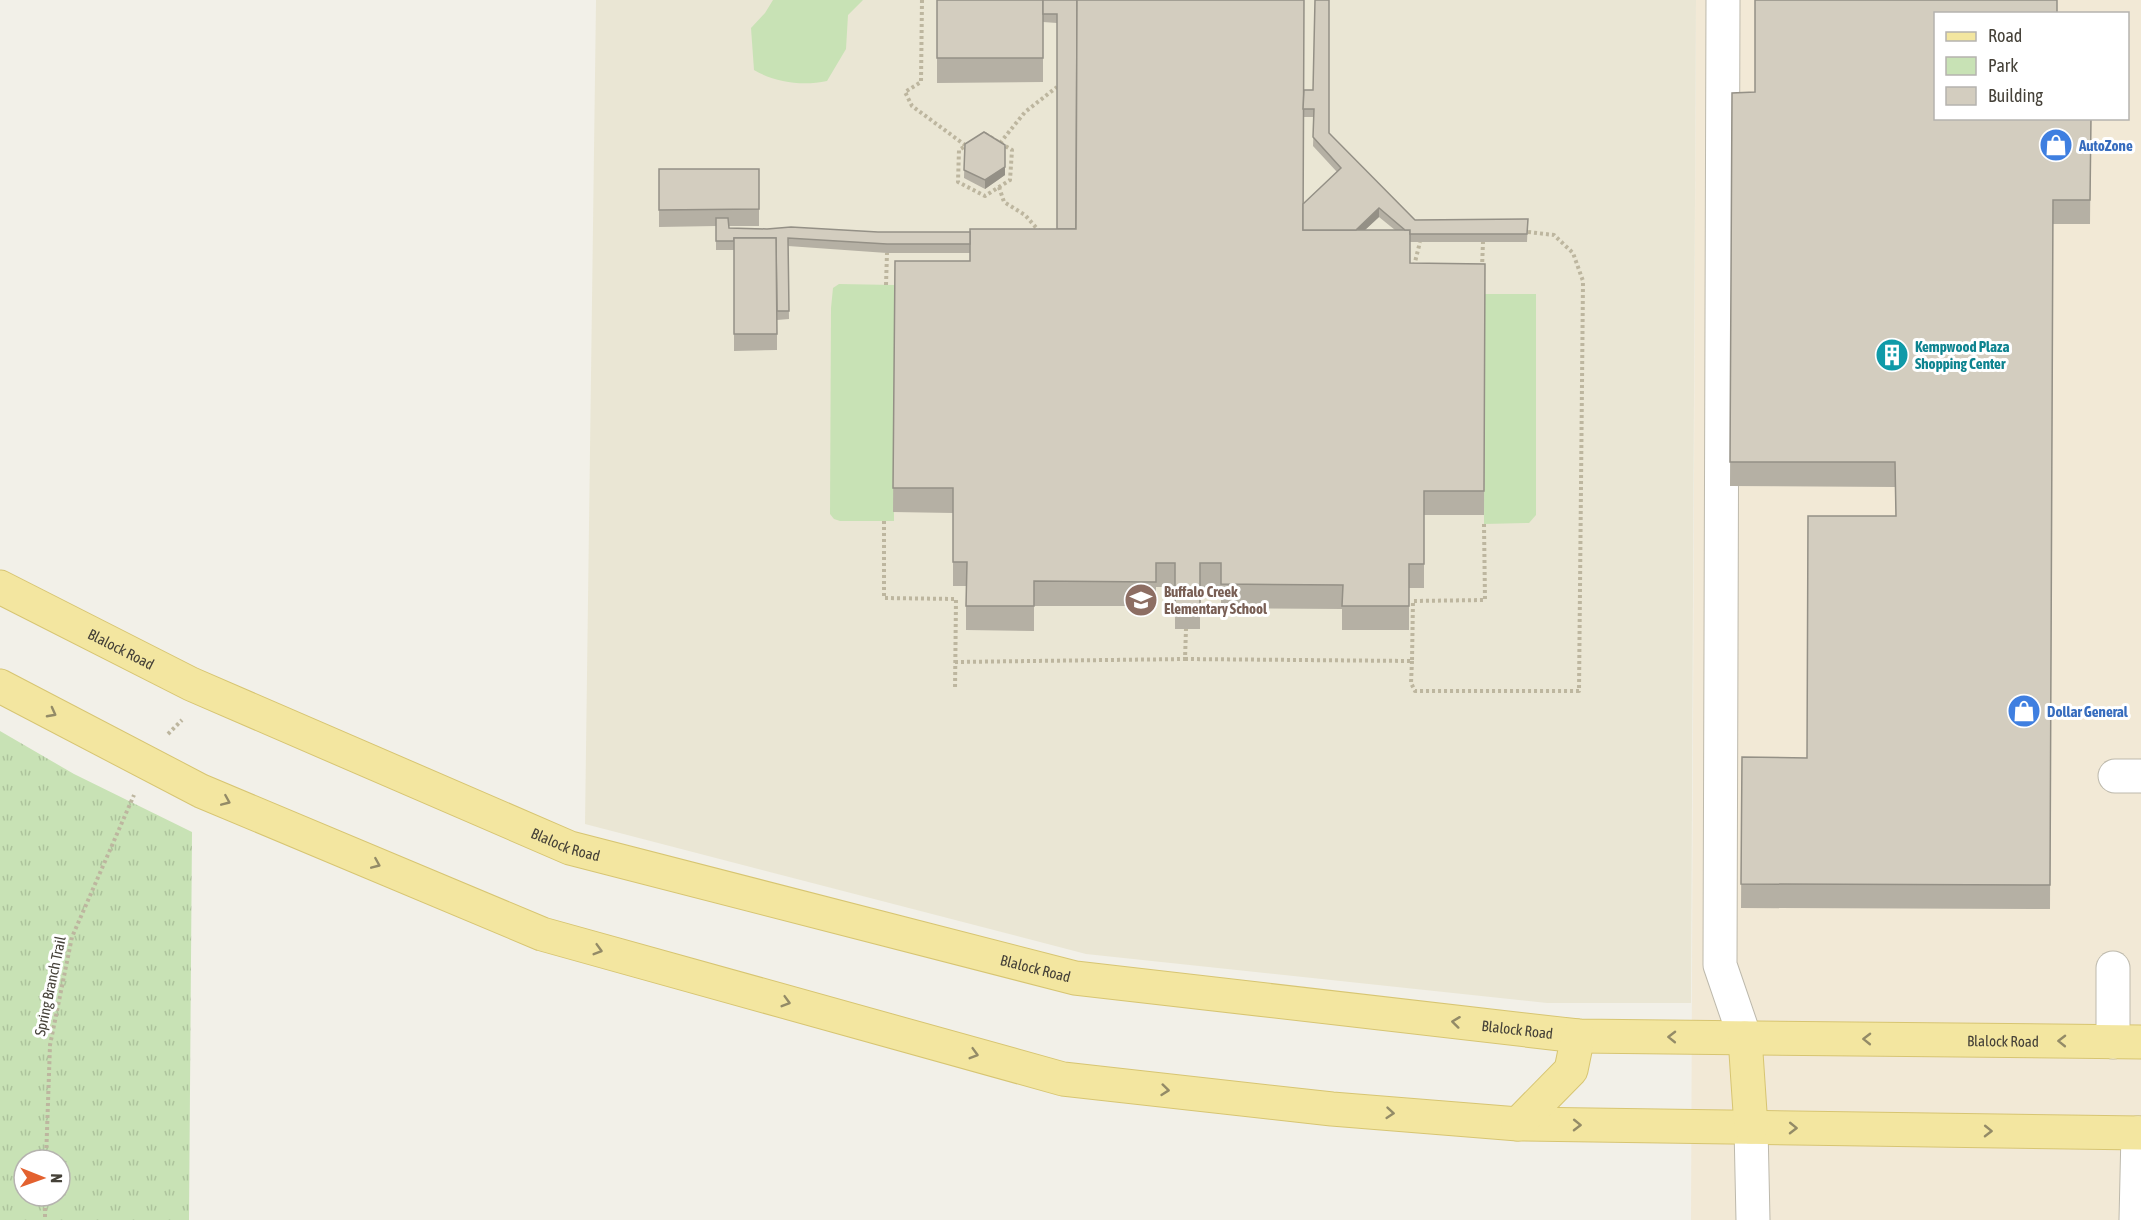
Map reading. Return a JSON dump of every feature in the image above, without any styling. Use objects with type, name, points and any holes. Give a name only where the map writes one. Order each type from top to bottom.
[{"type":"main road","name":"Blalock Road","points":[[0,587],[191,684],[570,848],[1075,978],[1578,1036],[2127,1042]]},
{"type":"main road","points":[[0,686],[201,791],[542,934],[1063,1078],[1332,1109],[1518,1124],[2139,1133]]},
{"type":"main road","points":[[1518,1124],[1571,1070],[1578,1036]]},
{"type":"main road","points":[[1745,1038],[1751,1127]]},
{"type":"lane","points":[[1722,0],[1720,965],[1745,1038]]},
{"type":"lane","points":[[2113,968],[2127,1042]]},
{"type":"lane","points":[[1751,1127],[1753,1220]]},
{"type":"lane","points":[[2136,1220],[2139,1133]]},
{"type":"path","points":[[922,0],[921,82],[905,92],[912,106],[965,146]]},
{"type":"path","points":[[1000,143],[1025,112],[1057,87]]},
{"type":"path","points":[[985,134],[1000,143],[1012,150],[1010,180],[985,196],[958,182],[959,150],[985,134]]},
{"type":"path","points":[[999,187],[1004,202],[1025,215],[1041,232]]},
{"type":"path","points":[[1484,524],[1485,600],[1413,601],[1411,683],[1415,691],[1579,691],[1583,281],[1573,253],[1554,235],[1528,232]]},
{"type":"path","points":[[1414,272],[1420,242]]},
{"type":"path","points":[[1482,276],[1483,242]]},
{"type":"path","points":[[886,285],[887,253]]},
{"type":"path","points":[[884,521],[884,598],[956,599],[955,690]]},
{"type":"path","points":[[1185,659],[1186,629]]},
{"type":"path","points":[[955,662],[1185,659],[1412,661]]},
{"type":"path","points":[[161,742],[189,712]]},
{"type":"path","name":"Spring Branch Trail","points":[[46,1148],[50,1045],[72,937],[111,844],[135,794]]},
{"type":"shaded area","name":"Buffalo Creek Elementary School","points":[[596,0],[1696,0],[1691,1003],[1547,1003],[1086,954],[585,824]]},
{"type":"shaded area","points":[[1696,0],[2141,0],[2141,1220],[1691,1220]]},
{"type":"green space","points":[[773,0],[863,0],[848,15],[846,49],[827,81],[790,82],[771,78],[754,70],[751,28]]},
{"type":"green space","points":[[839,284],[895,285],[894,521],[840,521],[834,519],[830,514],[831,308],[833,288]]},
{"type":"green space","points":[[1485,294],[1536,294],[1536,515],[1529,523],[1484,524]]},
{"type":"green space","points":[[0,731],[74,774],[192,832],[189,1220],[0,1220]]},
{"type":"building","points":[[937,0],[1043,0],[1043,58],[937,58]]},
{"type":"building","points":[[1043,0],[1077,0],[1076,229],[1057,229],[1057,14],[1043,14]]},
{"type":"building","points":[[1077,0],[1304,0],[1303,230],[1410,230],[1410,263],[1485,264],[1484,491],[1424,491],[1424,564],[1409,564],[1409,606],[1342,606],[1343,585],[1221,584],[1221,563],[1200,563],[1200,605],[1175,605],[1175,563],[1156,563],[1156,582],[1034,581],[1034,606],[966,606],[967,562],[953,562],[953,488],[893,488],[895,261],[970,261],[970,229],[1076,229]]},
{"type":"building","points":[[1315,0],[1329,0],[1329,133],[1415,220],[1528,219],[1527,234],[1410,234],[1410,230],[1405,230],[1379,208],[1356,230],[1303,230],[1303,204],[1341,168],[1313,137],[1314,109],[1303,109],[1304,90],[1313,90]]},
{"type":"building","name":"Kempwood Plaza Shopping Center","points":[[1755,0],[2057,0],[2057,12],[1934,12],[1934,120],[2091,120],[2090,200],[2053,200],[2050,885],[1741,884],[1742,757],[1807,758],[1808,516],[1896,516],[1895,462],[1730,462],[1732,93],[1755,92]]},
{"type":"building","points":[[984,132],[1005,145],[1005,167],[985,180],[964,170],[965,144]]},
{"type":"building","points":[[659,169],[759,169],[759,209],[659,210]]},
{"type":"building","points":[[716,218],[728,218],[729,228],[791,227],[878,232],[970,232],[970,244],[887,244],[788,238],[789,311],[777,311],[776,238],[734,238],[734,241],[716,241]]},
{"type":"building","points":[[734,238],[776,238],[777,334],[734,334]]},
{"type":"place","name":"AutoZone","points":[[2056,145]]},
{"type":"place","name":"Kempwood Plaza Shopping Center","points":[[1892,355]]},
{"type":"place","name":"Buffalo Creek Elementary School","points":[[1141,600]]},
{"type":"place","name":"Dollar General","points":[[2024,711]]}]
